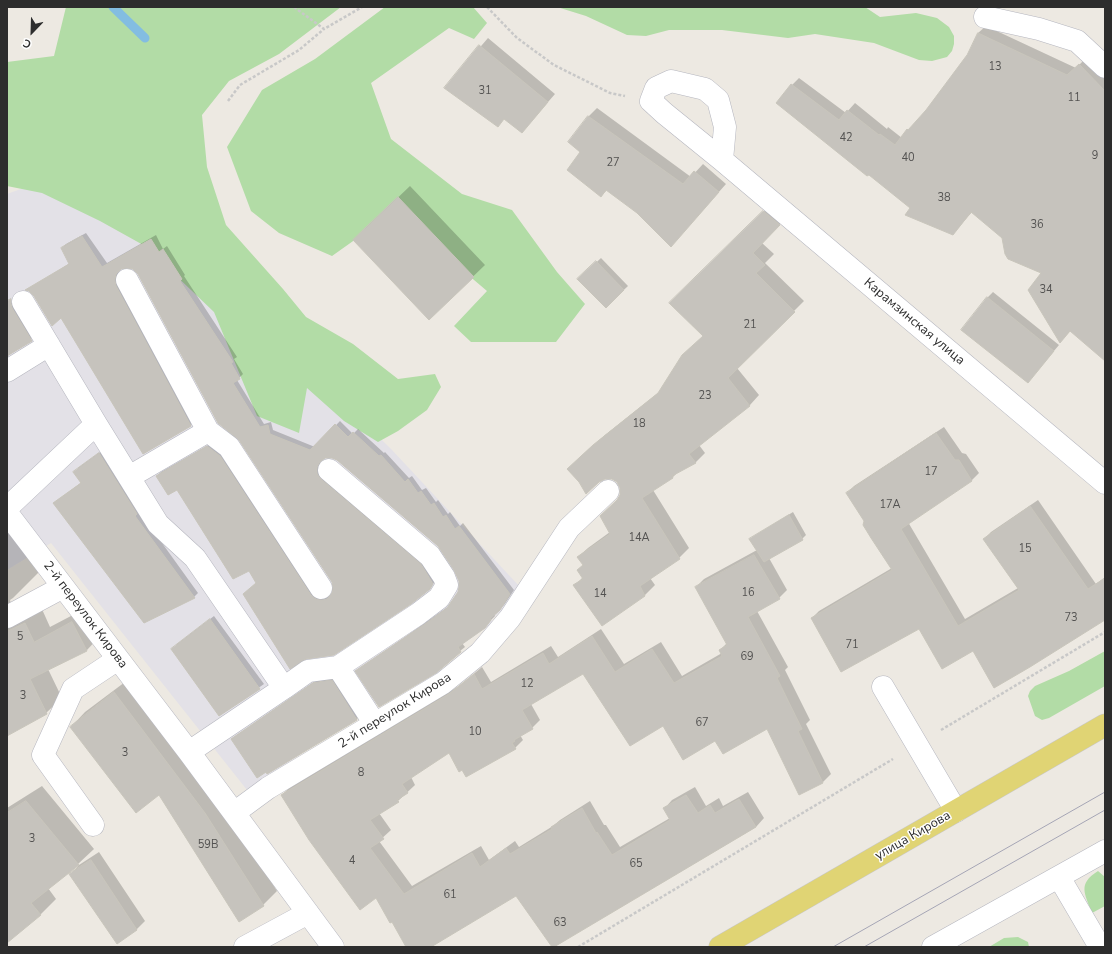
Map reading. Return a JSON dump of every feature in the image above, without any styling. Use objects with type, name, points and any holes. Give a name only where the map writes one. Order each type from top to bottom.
[{"type":"main road","name":"улица Кирова","points":[[720,947],[1105,726]]},
{"type":"street","points":[[985,17],[1039,28],[1077,41],[1105,67]]},
{"type":"street","points":[[651,101],[656,88],[671,82],[705,89],[718,100],[726,127],[722,160]]},
{"type":"street","name":"Карамзинская улица","points":[[651,101],[1105,483]]},
{"type":"street","points":[[127,280],[208,431],[229,446],[321,588]]},
{"type":"street","points":[[23,302],[158,524],[195,558],[284,688]]},
{"type":"street","points":[[7,371],[49,345]]},
{"type":"street","points":[[7,508],[96,424]]},
{"type":"street","points":[[129,477],[208,431]]},
{"type":"street","points":[[189,752],[308,671],[338,667],[424,610],[439,598],[446,585],[444,577],[430,556],[329,470]]},
{"type":"street","name":"2-й переулок Кирова","points":[[234,813],[268,788],[443,683],[480,652],[510,618],[569,528],[608,491]]},
{"type":"street","name":"2-й переулок Кирова","points":[[7,513],[189,752],[333,947]]},
{"type":"street","points":[[7,618],[63,587]]},
{"type":"street","points":[[93,825],[43,755],[73,689],[118,660]]},
{"type":"street","points":[[338,667],[375,724]]},
{"type":"street","points":[[883,687],[956,811]]},
{"type":"street","points":[[933,947],[1105,851]]},
{"type":"street","points":[[1059,876],[1100,947]]},
{"type":"street","points":[[245,947],[308,913]]},
{"type":"path","points":[[294,7],[324,29]]},
{"type":"path","points":[[228,101],[240,86],[299,50],[324,29],[362,7]]},
{"type":"path","points":[[487,7],[517,38],[554,65],[610,93],[651,101]]},
{"type":"path","points":[[578,947],[1105,632]]},
{"type":"shaded area","points":[[98,161],[392,450],[521,588],[515,601],[491,619],[493,623],[436,663],[442,671],[417,689],[412,680],[247,790],[51,543],[7,570],[7,194]]},
{"type":"green space","points":[[66,7],[341,7],[279,54],[229,81],[202,115],[207,167],[226,225],[306,317],[353,344],[398,379],[435,374],[441,387],[427,410],[398,431],[378,442],[344,421],[307,388],[299,433],[257,416],[214,312],[145,246],[100,221],[42,193],[7,186],[7,62],[54,56]]},
{"type":"green space","points":[[385,7],[473,7],[487,23],[474,39],[449,28],[371,83],[391,139],[462,194],[512,210],[557,272],[585,304],[556,342],[471,342],[454,326],[487,291],[394,212],[332,256],[279,233],[251,211],[227,147],[262,90],[315,59]]},
{"type":"green space","points":[[557,7],[865,7],[880,17],[916,13],[937,18],[949,27],[954,36],[954,44],[952,51],[947,57],[932,61],[919,60],[874,43],[815,34],[788,38],[722,30],[669,30],[646,36],[627,35],[586,16]]},
{"type":"green space","points":[[1105,651],[1105,686],[1049,718],[1042,720],[1035,716],[1028,696],[1030,691],[1035,686],[1069,671]]},
{"type":"green space","points":[[1098,871],[1105,877],[1105,906],[1092,913],[1084,890],[1087,880]]},
{"type":"green space","points":[[1018,937],[1028,942],[1029,947],[989,947],[1004,938]]},
{"type":"building","points":[[978,33],[1067,75],[1079,64],[1105,91],[1105,361],[1070,331],[1060,343],[1028,290],[1041,273],[1008,259],[1005,254],[1002,238],[971,212],[953,235],[905,215],[910,208],[869,175],[867,176],[776,103],[791,84],[839,120],[847,110],[879,135],[880,134],[895,145],[907,129],[908,130],[926,110],[967,55]]},
{"type":"building","points":[[479,45],[548,102],[522,133],[504,119],[498,127],[444,88]]},
{"type":"building","points":[[588,116],[683,184],[694,171],[719,192],[671,247],[637,213],[606,190],[601,197],[567,170],[580,152],[568,142]]},
{"type":"building","points":[[398,197],[474,277],[429,320],[353,240]]},
{"type":"building","points":[[763,211],[780,225],[753,253],[765,265],[756,273],[795,312],[728,378],[750,406],[689,454],[696,463],[672,476],[673,478],[642,498],[680,559],[640,586],[645,596],[602,626],[573,585],[583,579],[577,570],[583,565],[577,557],[610,534],[600,516],[617,500],[620,495],[620,488],[617,482],[612,479],[605,479],[599,482],[586,494],[579,482],[567,469],[593,445],[658,393],[682,355],[703,336],[669,303]]},
{"type":"building","points":[[82,236],[102,267],[151,239],[159,252],[163,249],[182,279],[180,281],[233,362],[231,363],[240,379],[233,383],[260,427],[268,425],[270,434],[310,450],[335,424],[348,437],[353,432],[379,456],[381,455],[405,482],[408,479],[418,493],[421,491],[431,505],[434,503],[443,517],[446,515],[455,529],[459,526],[510,594],[500,610],[490,619],[491,620],[485,628],[458,647],[461,652],[436,673],[379,707],[355,671],[447,608],[458,592],[459,581],[454,570],[438,546],[337,460],[325,458],[317,467],[317,474],[321,479],[421,564],[433,584],[430,589],[411,604],[334,655],[306,659],[290,669],[243,594],[256,583],[249,571],[233,579],[177,490],[168,495],[156,476],[207,446],[220,456],[311,595],[316,599],[327,599],[332,593],[332,582],[239,440],[218,423],[138,274],[133,269],[127,268],[121,269],[116,274],[116,286],[191,426],[143,454],[61,318],[52,326],[34,296],[29,291],[25,290],[69,264],[61,248]]},
{"type":"building","points":[[596,261],[624,290],[606,308],[577,279]]},
{"type":"building","points":[[987,297],[1054,351],[1028,383],[961,330]]},
{"type":"building","points":[[11,299],[12,308],[32,341],[7,356],[7,301]]},
{"type":"building","points":[[936,433],[955,460],[959,460],[972,481],[901,529],[958,626],[1019,590],[983,539],[1030,506],[1088,589],[1105,578],[1105,620],[994,688],[973,651],[942,669],[919,629],[841,672],[811,618],[892,570],[863,525],[864,521],[846,493]]},
{"type":"building","points":[[99,453],[137,514],[135,516],[195,598],[144,623],[53,503],[81,483],[73,472]]},
{"type":"building","points":[[789,515],[803,540],[764,562],[749,539]]},
{"type":"building","points":[[754,555],[780,599],[748,617],[780,676],[777,678],[802,729],[798,731],[823,783],[799,795],[767,729],[723,754],[715,741],[683,760],[663,726],[630,746],[583,674],[522,710],[533,729],[514,740],[515,741],[512,743],[516,749],[466,777],[462,770],[459,772],[449,753],[402,784],[408,793],[397,800],[399,802],[370,820],[384,839],[370,848],[404,894],[472,853],[480,867],[506,848],[510,854],[552,829],[551,827],[582,808],[596,833],[597,832],[612,855],[670,820],[663,808],[686,795],[698,813],[710,805],[715,813],[739,799],[756,827],[554,947],[552,947],[516,896],[431,947],[406,947],[376,898],[360,910],[309,840],[281,795],[449,694],[474,674],[482,689],[543,653],[549,664],[592,636],[615,672],[652,649],[674,683],[722,656],[719,650],[727,645],[695,587]]},
{"type":"building","points":[[210,619],[260,689],[219,716],[171,649]]},
{"type":"building","points":[[72,622],[87,651],[30,679],[47,714],[7,736],[7,629],[8,631],[25,623],[34,642]]},
{"type":"building","points":[[332,680],[357,720],[267,774],[266,772],[257,778],[231,739],[313,683]]},
{"type":"building","points":[[114,692],[205,813],[264,906],[239,922],[159,795],[136,813],[70,727]]},
{"type":"building","points":[[26,801],[79,865],[31,903],[41,915],[7,943],[7,813]]},
{"type":"building","points":[[91,860],[137,930],[117,944],[69,874]]},
{"type":"waterway","points":[[113,7],[145,38]]},
{"type":"tram line","points":[[833,947],[1105,792]]},
{"type":"tram line","points":[[864,947],[1105,810]]}]
